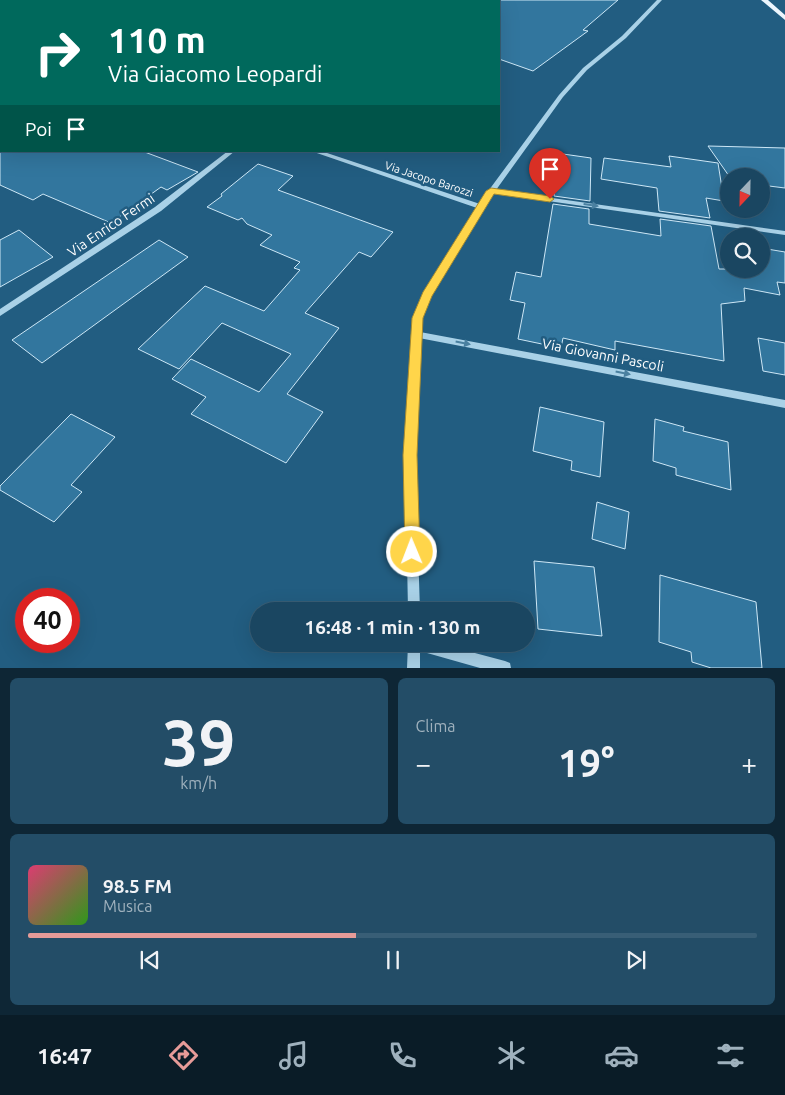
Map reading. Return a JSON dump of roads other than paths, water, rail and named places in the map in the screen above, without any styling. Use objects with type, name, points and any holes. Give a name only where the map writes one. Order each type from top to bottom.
[{"type":"main road","points":[[764,0],[785,18]]},
{"type":"street","points":[[414,602],[410,455],[417,318],[427,295],[491,191],[561,96],[585,69],[624,37],[660,0]]},
{"type":"street","name":"Via Enrico Fermi","points":[[0,313],[158,209],[231,152]]},
{"type":"street","name":"Via Jacopo Barozzi","points":[[317,152],[482,207]]},
{"type":"street","points":[[491,191],[785,234]]},
{"type":"street","name":"Via Giovanni Pascoli","points":[[415,334],[785,404]]},
{"type":"street","points":[[413,668],[414,652]]},
{"type":"street","points":[[448,652],[505,668]]}]
